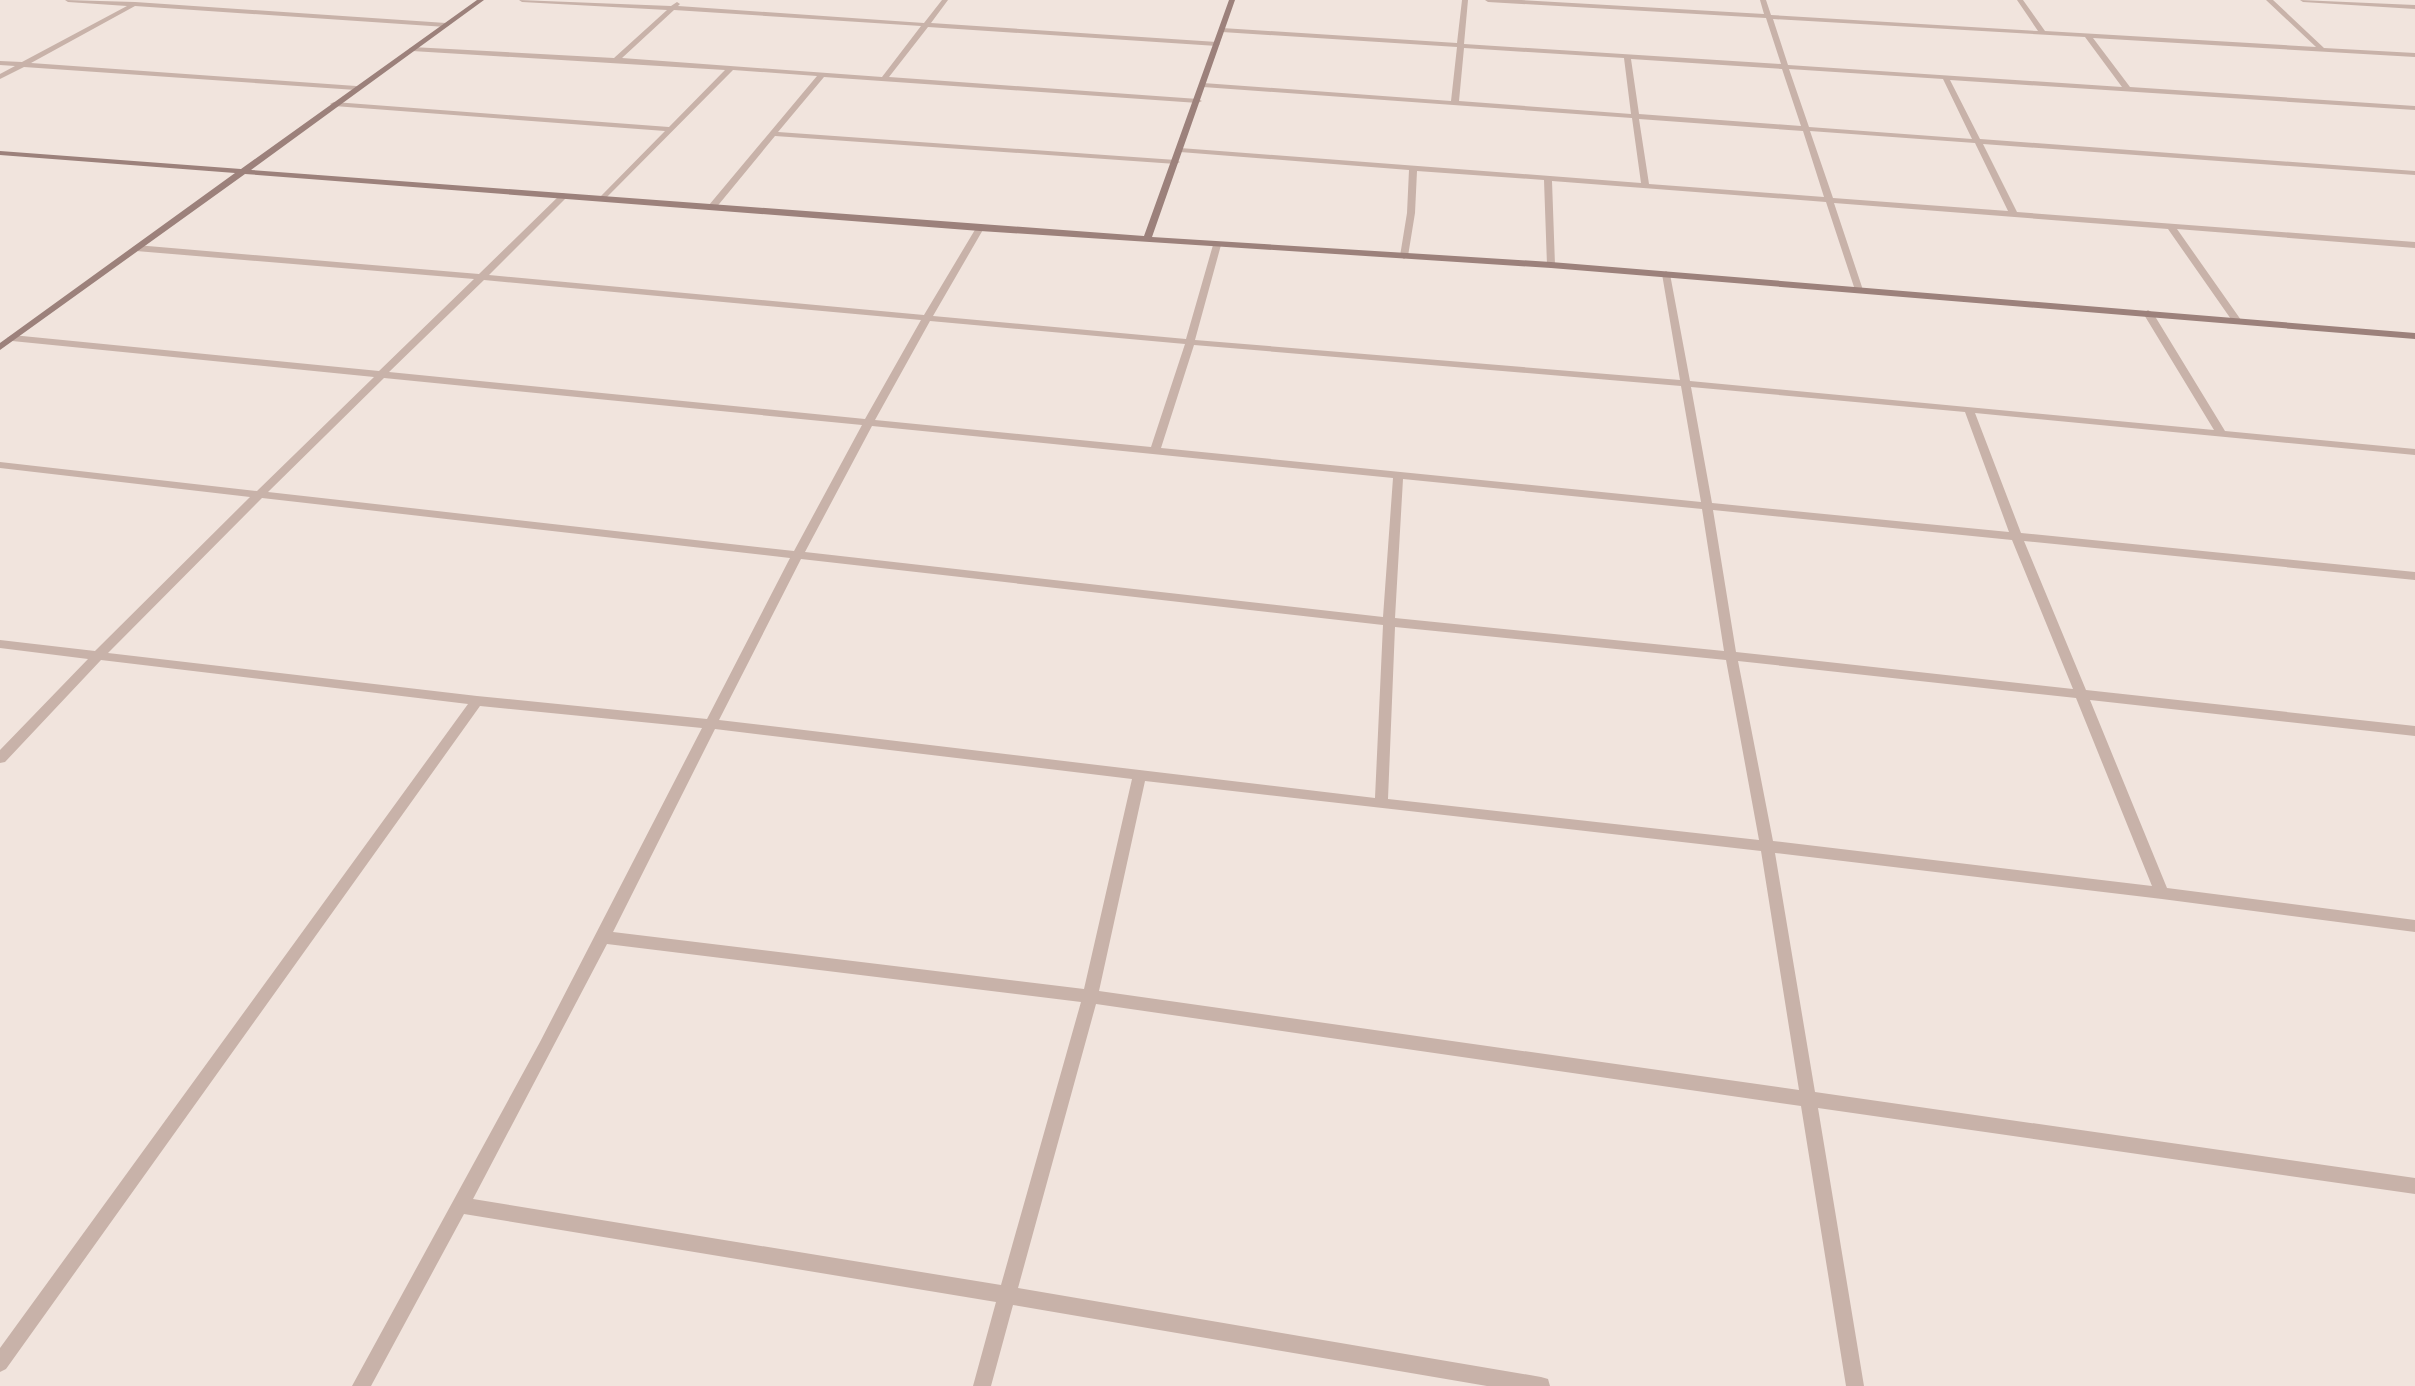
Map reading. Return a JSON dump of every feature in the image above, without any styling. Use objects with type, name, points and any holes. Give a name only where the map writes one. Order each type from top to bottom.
[{"type":"street","points":[[68,0],[446,25]]},
{"type":"street","points":[[0,78],[142,0]]},
{"type":"street","points":[[0,347],[356,88],[482,0]]},
{"type":"street","points":[[522,0],[673,8],[1217,44]]},
{"type":"street","points":[[616,60],[682,0]]},
{"type":"street","points":[[884,79],[945,0]]},
{"type":"street","points":[[1147,239],[1176,162],[1232,0]]},
{"type":"street","points":[[1455,102],[1466,0]]},
{"type":"street","points":[[1488,0],[2415,55]]},
{"type":"street","points":[[1763,0],[1830,199],[1858,290]]},
{"type":"street","points":[[2020,0],[2042,32]]},
{"type":"street","points":[[2269,0],[2322,49]]},
{"type":"street","points":[[2302,0],[2415,6]]},
{"type":"street","points":[[1222,30],[2415,108]]},
{"type":"street","points":[[2087,35],[2128,90]]},
{"type":"street","points":[[412,49],[616,60],[1198,100]]},
{"type":"street","points":[[1627,57],[1645,184]]},
{"type":"street","points":[[0,63],[356,88]]},
{"type":"street","points":[[604,198],[731,68]]},
{"type":"street","points":[[712,207],[823,74]]},
{"type":"street","points":[[1946,78],[2014,214]]},
{"type":"street","points":[[1203,85],[2415,172]]},
{"type":"street","points":[[334,104],[670,129]]},
{"type":"street","points":[[772,134],[1176,162]]},
{"type":"street","points":[[1180,150],[1645,184],[2415,245]]},
{"type":"street","points":[[0,152],[980,228],[1551,265],[2415,336]]},
{"type":"street","points":[[1404,256],[1411,214],[1413,168]]},
{"type":"street","points":[[1548,178],[1548,224],[1551,265]]},
{"type":"street","points":[[0,758],[97,654],[565,195]]},
{"type":"street","points":[[2171,226],[2236,320]]},
{"type":"street","points":[[361,1386],[603,937],[798,554],[871,422],[926,317],[980,228]]},
{"type":"street","points":[[1155,450],[1190,342],[1217,244]]},
{"type":"street","points":[[136,248],[1685,384],[2415,452]]},
{"type":"street","points":[[1666,274],[1707,504],[1730,656],[1767,846],[1806,1097],[1855,1386]]},
{"type":"street","points":[[2148,313],[2222,435]]},
{"type":"street","points":[[12,338],[1155,450],[1398,477],[1707,504],[2415,576]]},
{"type":"street","points":[[1968,410],[2016,535],[2162,893]]},
{"type":"street","points":[[0,465],[1389,622],[1730,656],[2415,731]]},
{"type":"street","points":[[1381,804],[1398,477]]},
{"type":"street","points":[[0,644],[97,654],[477,701],[710,724],[1381,804],[1767,846],[2162,893],[2415,926]]},
{"type":"street","points":[[0,1363],[477,701]]},
{"type":"street","points":[[982,1386],[1009,1295],[1090,996],[1140,774]]},
{"type":"street","points":[[603,937],[1090,996],[1806,1097],[2415,1186]]},
{"type":"street","points":[[459,1205],[1009,1295],[1541,1386]]}]
